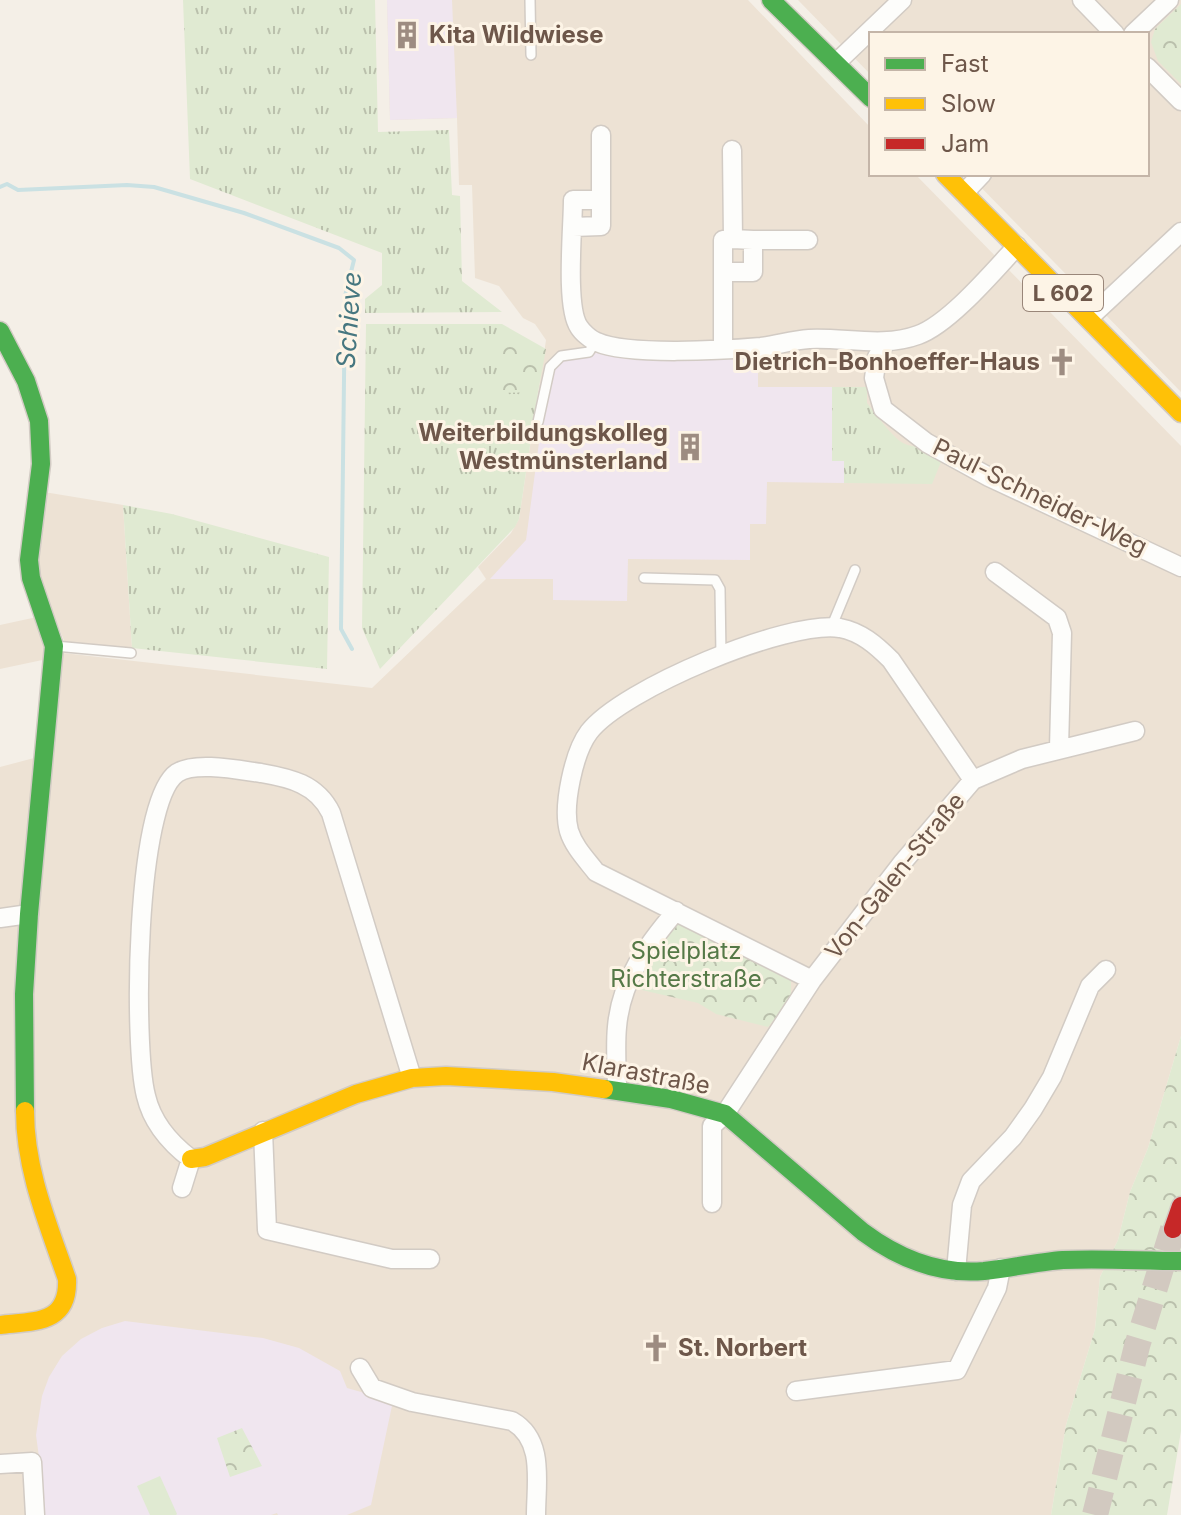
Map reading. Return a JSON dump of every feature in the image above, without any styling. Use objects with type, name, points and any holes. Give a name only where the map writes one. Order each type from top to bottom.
[{"type":"street","points":[[771,0],[869,96]]},
{"type":"street","points":[[836,63],[902,0]]},
{"type":"street","points":[[1082,0],[1113,32]]},
{"type":"street","points":[[1135,32],[1169,0]]},
{"type":"street","points":[[1149,69],[1181,101]]},
{"type":"street","points":[[573,227],[601,226],[601,135]]},
{"type":"street","points":[[732,150],[733,239]]},
{"type":"street","name":"L 602","points":[[947,176],[1181,413]]},
{"type":"street","points":[[964,193],[980,176]]},
{"type":"street","points":[[601,200],[573,200],[572,309],[578,326],[595,342],[641,349],[764,347],[809,339],[887,341],[918,335],[943,321],[1017,246]]},
{"type":"street","points":[[1089,318],[1181,232]]},
{"type":"street","points":[[723,349],[723,240],[808,240]]},
{"type":"street","points":[[723,272],[753,272],[753,240]]},
{"type":"street","points":[[0,331],[21,366],[42,438],[29,560],[31,578],[54,646],[24,994],[25,1131],[33,1182],[70,1294],[57,1314],[0,1325]]},
{"type":"street","name":"Paul-Schneider-Weg","points":[[887,341],[877,357],[874,378],[883,409],[927,443],[1002,484],[1181,567]]},
{"type":"street","points":[[995,572],[1057,618],[1062,633],[1059,748]]},
{"type":"street","points":[[812,980],[596,872],[573,839],[566,805],[578,754],[589,732],[632,698],[721,656],[794,632],[831,628],[859,634],[891,660],[973,780]]},
{"type":"street","name":"Von-Galen-Straße","points":[[712,1203],[712,1126],[725,1114],[812,980],[903,862],[973,780],[1022,759],[1135,731]]},
{"type":"street","points":[[182,1188],[191,1159],[177,1149],[155,1122],[146,1097],[138,1042],[141,919],[149,855],[163,789],[179,772],[200,767],[279,776],[311,787],[323,798],[331,813],[412,1078]]},
{"type":"street","points":[[617,1090],[617,1027],[622,999],[646,947],[676,911]]},
{"type":"street","points":[[0,918],[29,914]]},
{"type":"street","points":[[956,1271],[962,1205],[971,1181],[1013,1137],[1033,1109],[1052,1077],[1090,986],[1106,970]]},
{"type":"street","name":"Klarastraße","points":[[191,1159],[205,1157],[356,1094],[412,1078],[485,1077],[617,1090],[671,1099],[725,1114],[887,1250],[912,1261],[956,1271],[1063,1260],[1181,1261]]},
{"type":"street","points":[[263,1131],[267,1230],[392,1259],[430,1259]]},
{"type":"street","points":[[1173,1229],[1181,1206]]},
{"type":"street","points":[[796,1391],[957,1370],[997,1288],[1001,1268]]},
{"type":"street","points":[[360,1368],[372,1388],[412,1402],[512,1421],[525,1429],[536,1451],[536,1515]]},
{"type":"street","points":[[0,1464],[32,1462],[35,1515]]},
{"type":"lane","points":[[530,0],[531,55]]},
{"type":"lane","points":[[538,422],[550,367],[561,356],[589,352],[595,342]]},
{"type":"lane","points":[[831,628],[855,570]]},
{"type":"lane","points":[[644,578],[715,580],[720,589],[721,656]]},
{"type":"lane","points":[[54,646],[131,653]]},
{"type":"shaded area","points":[[387,0],[748,0],[869,126],[869,176],[917,176],[1181,446],[1181,1036],[1148,1148],[1130,1192],[1118,1240],[1100,1277],[1095,1329],[1066,1425],[1051,1515],[0,1515],[0,767],[53,753],[63,653],[372,688],[486,579],[478,567],[511,533],[519,519],[546,340],[535,324],[523,318],[499,286],[475,278],[472,185],[459,185],[457,118],[390,120]]},
{"type":"shaded area","points":[[387,0],[452,0],[457,118],[390,120]]},
{"type":"shaded area","points":[[798,0],[1181,0],[1181,392],[970,176],[1149,176],[1149,32],[869,32],[869,73]]},
{"type":"shaded area","points":[[597,353],[615,357],[758,357],[758,387],[832,387],[832,461],[844,461],[844,483],[767,482],[766,524],[750,524],[750,560],[628,559],[627,601],[553,600],[553,579],[490,579],[526,540],[542,420],[553,368],[562,358]]},
{"type":"shaded area","points":[[44,492],[123,505],[132,648],[65,643],[37,575]]},
{"type":"shaded area","points":[[37,617],[47,659],[0,669],[0,625]]},
{"type":"shaded area","points":[[125,1321],[263,1338],[299,1348],[340,1371],[347,1388],[393,1401],[371,1505],[347,1515],[42,1515],[36,1435],[42,1396],[49,1377],[62,1356],[81,1339]]},
{"type":"green space","points":[[183,0],[375,0],[378,132],[449,130],[452,195],[460,196],[462,281],[502,312],[365,313],[365,299],[382,285],[382,253],[190,179]]},
{"type":"green space","points":[[1181,4],[1181,84],[1158,61],[1151,42],[1155,29]]},
{"type":"green space","points":[[366,324],[502,324],[502,392],[538,392],[519,519],[515,527],[380,669],[362,628]]},
{"type":"green space","points":[[502,324],[546,349],[538,392],[502,393]]},
{"type":"green space","points":[[832,387],[867,387],[867,403],[894,436],[903,443],[933,450],[941,462],[932,484],[844,483],[844,461],[832,461]]},
{"type":"green space","points":[[123,505],[172,514],[329,557],[327,669],[132,648]]},
{"type":"green space","name":"Spielplatz Richterstraße","points":[[674,921],[791,977],[791,999],[768,1027],[716,1014],[698,1003],[633,988]]},
{"type":"green space","points":[[1181,1036],[1181,1431],[1167,1515],[1051,1515],[1066,1425],[1095,1329],[1100,1277],[1118,1240],[1130,1192],[1148,1148]]},
{"type":"green space","points":[[242,1428],[262,1466],[230,1477],[217,1438]]},
{"type":"green space","points":[[160,1476],[176,1515],[150,1515],[137,1486]]},
{"type":"waterway","name":"Schieve","points":[[0,187],[7,184],[18,190],[127,185],[154,187],[244,213],[339,248],[354,260],[345,296],[341,629],[352,649]]},
{"type":"tunnel","points":[[1095,1515],[1137,1346],[1173,1229]]},
{"type":"traffic: fast","points":[[771,0],[869,96]]},
{"type":"traffic: fast","points":[[0,331],[26,381],[39,421],[41,464],[29,560],[31,578],[54,646],[24,994],[25,1111]]},
{"type":"traffic: fast","points":[[604,1089],[671,1099],[725,1114],[863,1232],[890,1250],[920,1263],[967,1272],[1063,1260],[1181,1261]]},
{"type":"traffic: slow","points":[[947,176],[1181,413]]},
{"type":"traffic: slow","points":[[191,1159],[205,1157],[356,1094],[412,1078],[446,1076],[553,1082],[604,1089]]},
{"type":"traffic: slow","points":[[0,1325],[47,1317],[62,1305],[66,1294],[67,1279],[33,1176],[25,1111]]},
{"type":"traffic: jam","points":[[1173,1229],[1181,1206]]},
{"type":"place","name":"Kita Wildwiese","points":[[407,35]]},
{"type":"place","name":"Dietrich-Bonhoeffer-Haus","points":[[1062,362]]},
{"type":"place","name":"Weiterbildungskolleg Westmünsterland","points":[[690,447]]},
{"type":"place","name":"St. Norbert","points":[[656,1348]]}]
